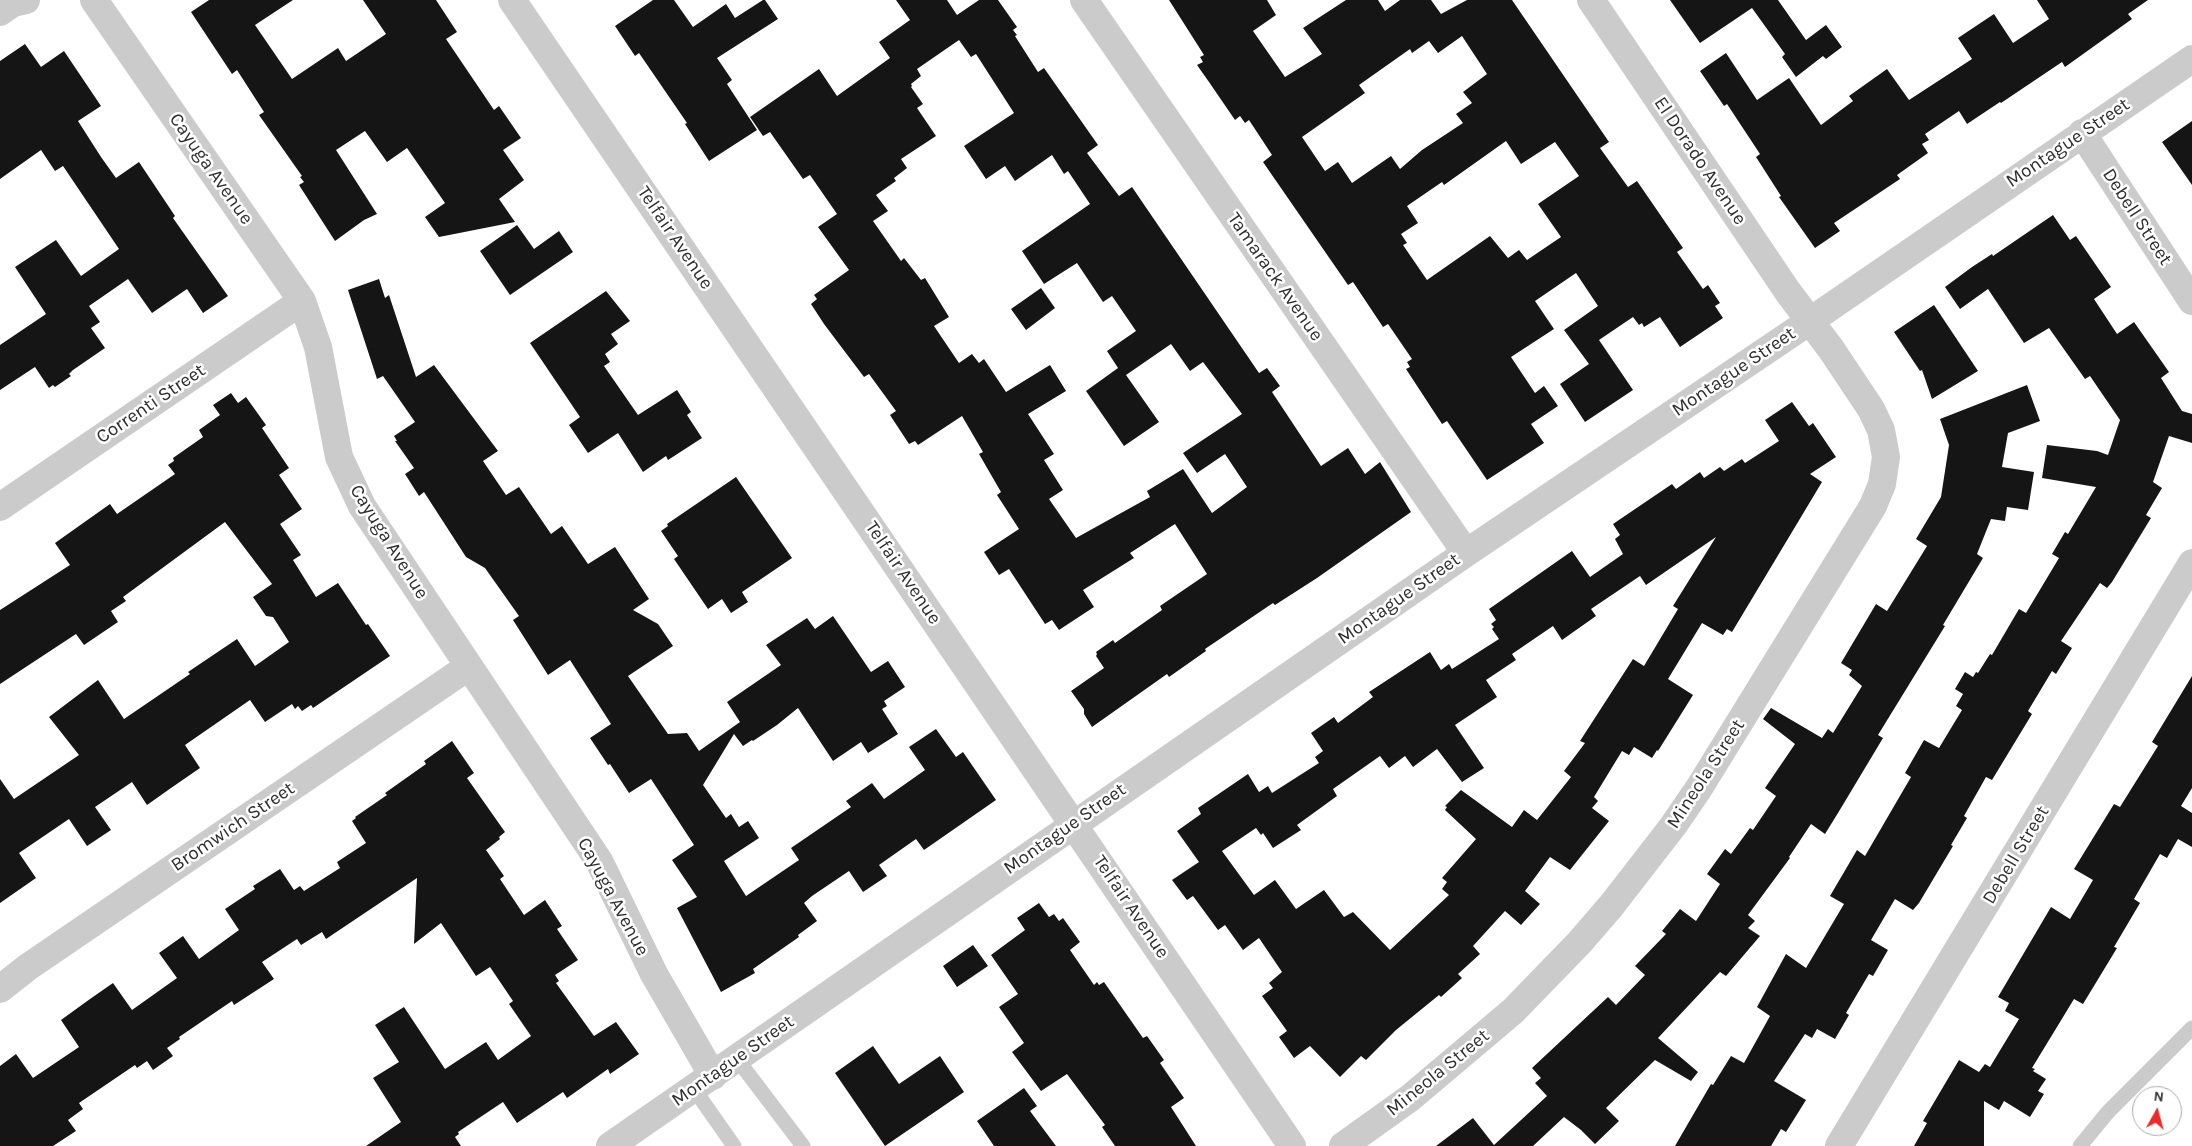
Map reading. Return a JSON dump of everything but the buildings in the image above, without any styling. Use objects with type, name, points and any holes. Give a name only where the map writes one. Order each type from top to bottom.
[{"type":"street","name":"Cayuga Avenue","points":[[94,0],[302,301],[318,348],[340,456],[362,506],[599,861],[654,974],[703,1082]]},
{"type":"street","name":"Telfair Avenue","points":[[512,0],[1074,823],[1292,1146]]},
{"type":"street","name":"Tamarack Avenue","points":[[1084,0],[1466,553]]},
{"type":"street","name":"El Dorado Avenue","points":[[1590,0],[1810,321]]},
{"type":"street","name":"Montague Street","points":[[610,1146],[1466,553],[1810,321],[2192,59]]},
{"type":"street","name":"Debell Street","points":[[2082,133],[2192,301]]},
{"type":"street","name":"Correnti Street","points":[[0,507],[302,301]]},
{"type":"street","name":"Mineola Street","points":[[1343,1146],[1410,1098],[1513,1011],[1579,943],[1611,906],[1673,826],[1699,788],[1873,506],[1882,484],[1886,457],[1881,430],[1871,409],[1810,321]]},
{"type":"street","name":"Debell Street","points":[[1839,1146],[2192,563]]},
{"type":"street","name":"Bromwich Street","points":[[0,989],[28,967],[468,667]]},
{"type":"lane","points":[[2080,1146],[2108,1112],[2192,1028]]},
{"type":"lane","points":[[737,1059],[803,1146]]},
{"type":"lane","points":[[703,1082],[734,1146]]}]
